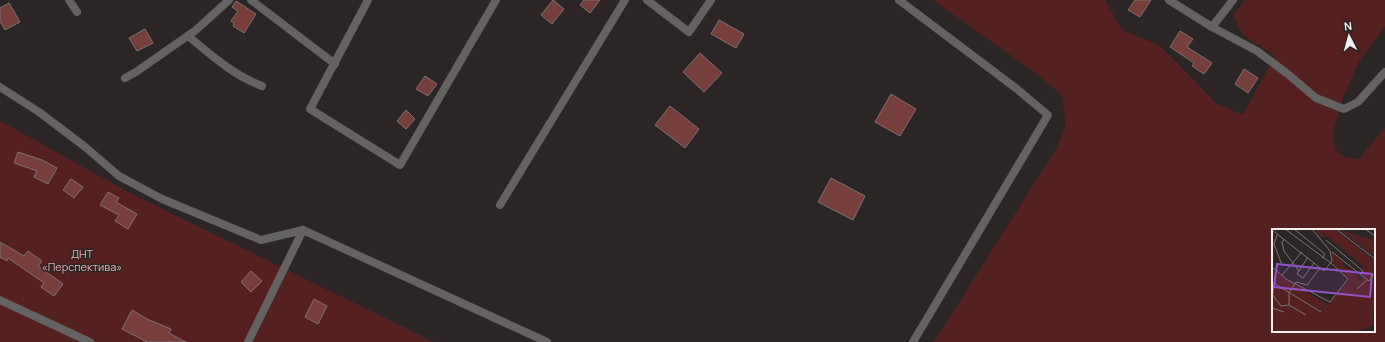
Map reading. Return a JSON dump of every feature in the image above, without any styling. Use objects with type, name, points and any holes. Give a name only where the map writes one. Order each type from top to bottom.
[{"type":"street","points":[[69,0],[77,12]]},
{"type":"street","points":[[125,78],[196,30],[229,0]]},
{"type":"street","points":[[251,0],[335,64]]},
{"type":"street","points":[[368,0],[310,110],[400,165],[496,0]]},
{"type":"street","points":[[500,205],[625,0]]},
{"type":"street","points":[[647,0],[689,32],[711,0]]},
{"type":"street","points":[[900,0],[1017,89],[1048,115],[913,342]]},
{"type":"street","points":[[1169,0],[1212,27],[1257,51],[1316,98],[1344,109],[1358,102],[1385,72]]},
{"type":"street","points":[[1212,27],[1233,0]]},
{"type":"street","points":[[188,36],[220,63],[249,81],[262,86]]},
{"type":"street","points":[[0,87],[39,112],[84,146],[119,176],[162,199],[261,240],[303,230],[547,342]]},
{"type":"street","points":[[248,342],[303,230]]},
{"type":"street","points":[[1,302],[90,342]]},
{"type":"green space","points":[[933,0],[1105,0],[1122,30],[1159,45],[1217,104],[1243,115],[1275,56],[1242,34],[1233,15],[1245,0],[1385,0],[1385,26],[1359,61],[1344,95],[1334,128],[1333,141],[1338,153],[1347,158],[1359,159],[1385,128],[1385,342],[934,342],[1056,149],[1066,126],[1062,96],[1037,74]]},
{"type":"green space","name":"ДНТ «Перспектива»","points":[[0,121],[134,195],[434,342],[0,342]]},
{"type":"building","points":[[553,0],[564,9],[552,24],[541,15]]},
{"type":"building","points":[[584,0],[600,0],[590,13],[580,5]]},
{"type":"building","points":[[1135,0],[1151,0],[1140,17],[1128,10]]},
{"type":"building","points":[[236,1],[256,14],[244,33],[233,26],[234,23],[231,21],[238,11],[232,7]]},
{"type":"building","points":[[9,3],[20,22],[5,30],[0,21],[0,8]]},
{"type":"building","points":[[719,20],[744,34],[736,48],[711,34]]},
{"type":"building","points":[[145,29],[153,43],[137,51],[129,38]]},
{"type":"building","points":[[1180,31],[1193,39],[1187,47],[1212,63],[1204,74],[1192,66],[1194,63],[1170,47]]},
{"type":"building","points":[[700,53],[722,73],[704,92],[683,72]]},
{"type":"building","points":[[1244,69],[1258,78],[1248,93],[1235,84]]},
{"type":"building","points":[[425,76],[437,84],[428,96],[416,89]]},
{"type":"building","points":[[891,94],[916,109],[900,136],[875,122]]},
{"type":"building","points":[[670,106],[699,129],[685,148],[655,125]]},
{"type":"building","points":[[406,110],[415,119],[406,129],[397,121]]},
{"type":"building","points":[[18,152],[42,160],[57,168],[48,184],[34,177],[37,171],[14,163]]},
{"type":"building","points":[[831,178],[865,196],[853,220],[818,202]]},
{"type":"building","points":[[71,179],[83,187],[74,198],[63,190]]},
{"type":"building","points":[[108,192],[119,198],[116,202],[137,214],[128,229],[115,221],[119,215],[100,205]]},
{"type":"building","points":[[0,242],[24,256],[28,251],[42,261],[38,266],[63,284],[54,296],[41,287],[44,283],[8,258],[7,261],[0,257]]},
{"type":"building","points":[[251,271],[262,281],[251,292],[241,282]]},
{"type":"building","points":[[314,299],[327,306],[318,324],[305,317]]},
{"type":"building","points":[[132,310],[147,319],[171,329],[169,333],[186,342],[147,342],[122,329]]}]
